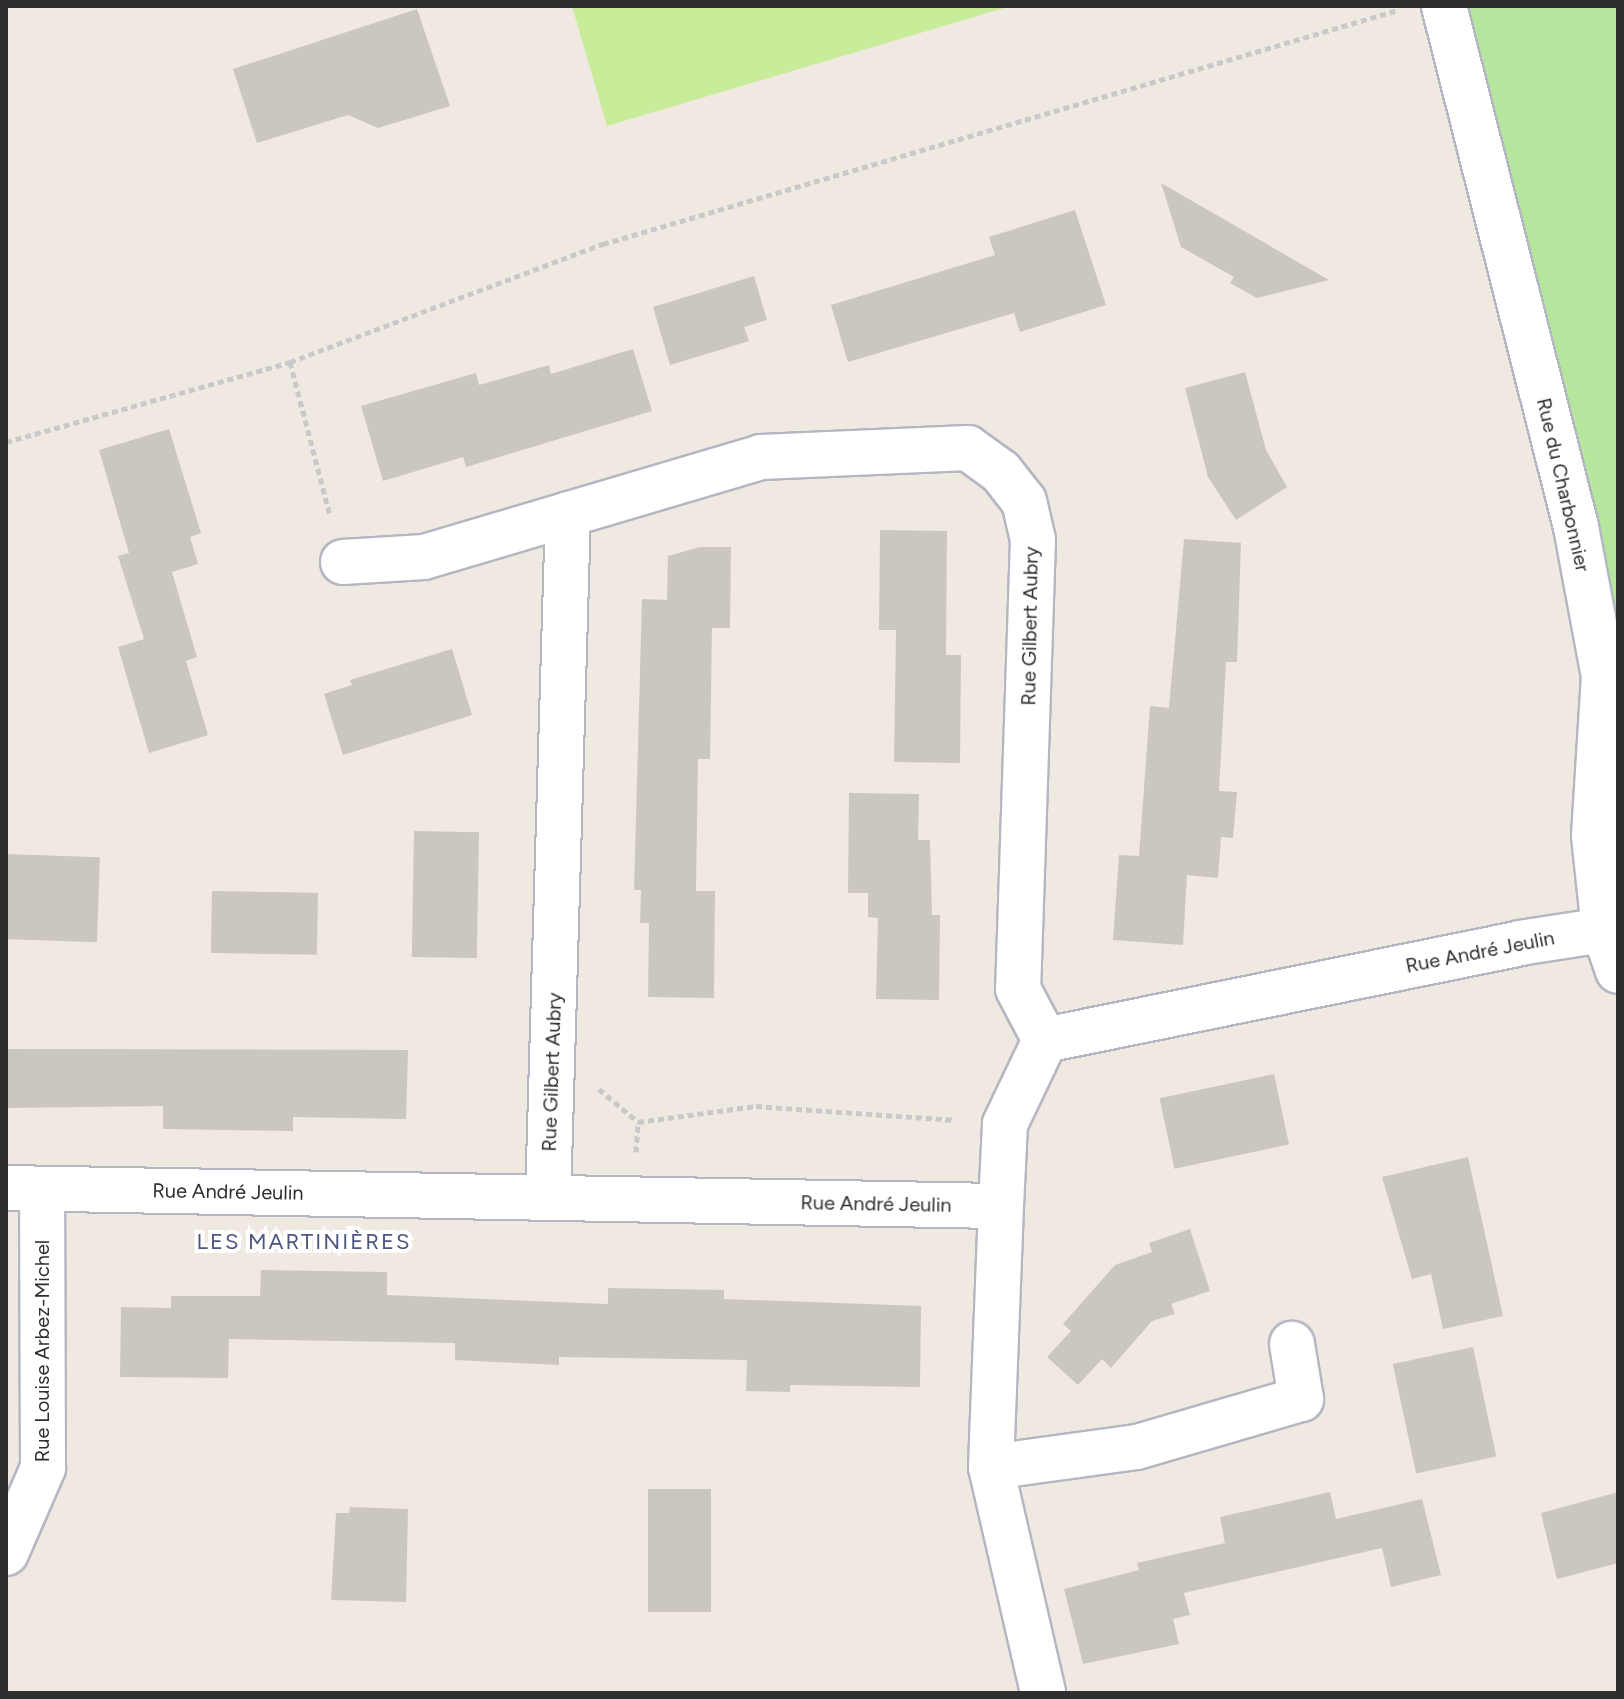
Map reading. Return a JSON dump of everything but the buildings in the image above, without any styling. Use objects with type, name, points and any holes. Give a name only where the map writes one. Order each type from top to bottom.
[{"type":"street","name":"Rue du Charbonnier","points":[[1444,6],[1576,527],[1604,676],[1594,836],[1604,930],[1618,971]]},
{"type":"street","name":"Rue Gilbert Aubry","points":[[343,562],[424,557],[761,457],[968,448],[1001,472],[1024,501],[1033,540],[1018,989],[1045,1040]]},
{"type":"street","name":"Rue Gilbert Aubry","points":[[548,1198],[568,514]]},
{"type":"street","name":"Rue André Jeulin","points":[[1045,1040],[1505,946],[1604,930]]},
{"type":"street","points":[[1043,1693],[991,1467],[1005,1124],[1045,1040]]},
{"type":"street","name":"Rue André Jeulin","points":[[24,1188],[1001,1206]]},
{"type":"street","name":"Rue Louise Arbez-Michel","points":[[6,1553],[43,1468],[24,1188]]},
{"type":"street","points":[[991,1467],[1137,1447],[1301,1399],[1292,1344]]},
{"type":"path","points":[[6,442],[290,362],[603,244],[1411,6]]},
{"type":"path","points":[[290,362],[343,562]]},
{"type":"path","points":[[633,1200],[638,1122],[756,1106],[1005,1124]]},
{"type":"green space","points":[[572,6],[1011,6],[607,126]]},
{"type":"green space","points":[[1466,6],[1618,6],[1618,699]]},
{"type":"district","name":"LES MARTINIÈRES","points":[[304,1242]]}]
